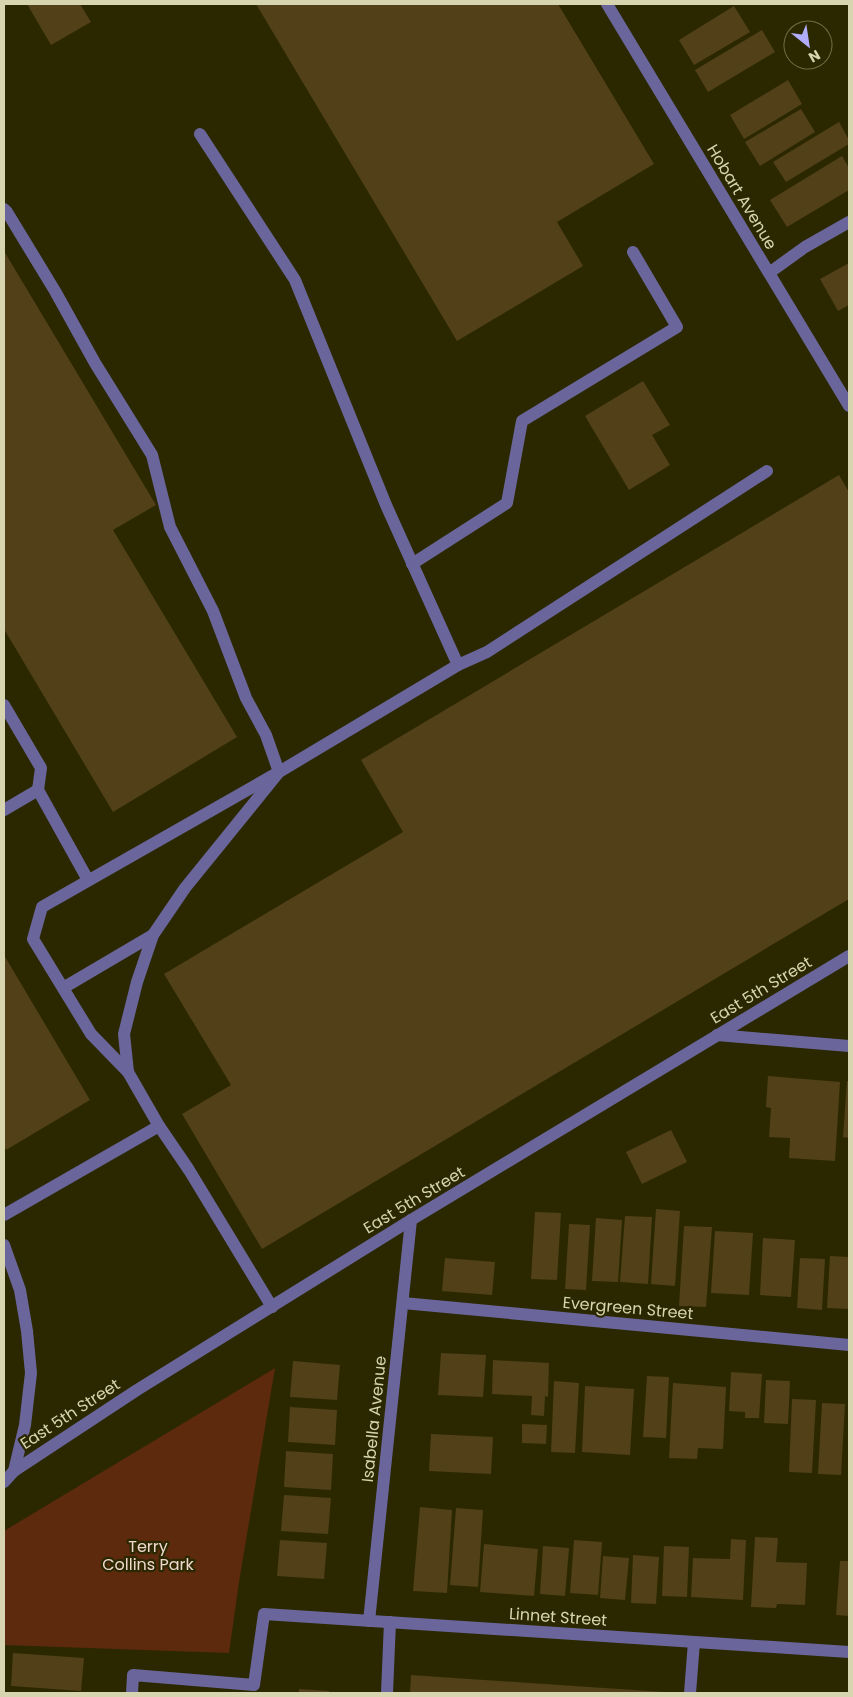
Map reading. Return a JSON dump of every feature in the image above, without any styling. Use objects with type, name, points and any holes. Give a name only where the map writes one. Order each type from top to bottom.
[{"type":"street","name":"Hobart Avenue","points":[[607,4],[849,406]]},
{"type":"street","points":[[200,134],[295,280],[386,505],[458,665]]},
{"type":"street","points":[[4,209],[55,290],[95,363],[152,455],[170,527],[213,611],[246,698],[266,735],[278,772]]},
{"type":"street","points":[[769,272],[849,222]]},
{"type":"street","points":[[412,564],[506,503],[522,421],[677,327],[633,252]]},
{"type":"street","points":[[272,1307],[189,1170],[159,1126],[128,1072],[91,1034],[33,939],[42,907],[278,772],[458,665],[488,652],[767,471]]},
{"type":"street","points":[[4,705],[41,768],[38,790],[88,880]]},
{"type":"street","points":[[128,1072],[124,1034],[137,982],[153,935],[185,888],[278,772]]},
{"type":"street","points":[[4,810],[38,790]]},
{"type":"street","points":[[63,988],[153,935]]},
{"type":"street","name":"East 5th Street","points":[[4,1482],[14,1471],[137,1390],[411,1220],[849,956]]},
{"type":"street","points":[[717,1035],[849,1046]]},
{"type":"street","points":[[4,1215],[159,1126]]},
{"type":"street","name":"Isabella Avenue","points":[[369,1621],[411,1220]]},
{"type":"street","points":[[4,1245],[20,1290],[27,1331],[30,1373],[25,1425],[14,1471]]},
{"type":"street","name":"Evergreen Street","points":[[403,1303],[849,1346]]},
{"type":"street","name":"Linnet Street","points":[[132,1693],[133,1675],[254,1685],[264,1614],[849,1652]]},
{"type":"street","points":[[387,1693],[390,1622]]},
{"type":"street","points":[[690,1693],[694,1642]]},
{"type":"green space","name":"Terry Collins Park","points":[[275,1368],[229,1653],[4,1645],[4,1531]]},
{"type":"building","points":[[27,4],[80,4],[91,22],[51,45]]},
{"type":"building","points":[[256,4],[558,4],[654,164],[557,222],[583,266],[457,341]]},
{"type":"building","points":[[734,6],[750,32],[694,65],[679,40]]},
{"type":"building","points":[[762,30],[775,52],[708,92],[695,70]]},
{"type":"building","points":[[788,80],[802,104],[744,139],[730,115]]},
{"type":"building","points":[[801,109],[815,132],[760,166],[745,142]]},
{"type":"building","points":[[839,122],[849,140],[849,144],[786,182],[773,162]]},
{"type":"building","points":[[842,156],[849,168],[849,190],[787,227],[770,200]]},
{"type":"building","points":[[4,251],[156,505],[113,530],[237,737],[113,812],[4,629]]},
{"type":"building","points":[[849,263],[849,305],[838,311],[820,279]]},
{"type":"building","points":[[643,381],[670,425],[652,435],[670,465],[629,490],[585,416]]},
{"type":"building","points":[[839,475],[849,492],[849,899],[262,1249],[182,1114],[231,1085],[164,974],[403,832],[361,760]]},
{"type":"building","points":[[4,955],[90,1100],[6,1150],[4,1145]]},
{"type":"building","points":[[768,1076],[840,1082],[835,1161],[789,1158],[790,1138],[769,1137],[771,1108],[766,1107]]},
{"type":"building","points":[[847,1081],[849,1081],[849,1138],[843,1137]]},
{"type":"building","points":[[671,1130],[687,1162],[642,1184],[626,1152]]},
{"type":"building","points":[[656,1209],[680,1211],[675,1286],[651,1284]]},
{"type":"building","points":[[535,1212],[561,1213],[557,1280],[531,1279]]},
{"type":"building","points":[[625,1216],[652,1217],[648,1284],[620,1282]]},
{"type":"building","points":[[596,1218],[622,1220],[618,1282],[592,1281]]},
{"type":"building","points":[[569,1224],[590,1225],[586,1290],[565,1289]]},
{"type":"building","points":[[684,1226],[712,1227],[706,1307],[679,1306]]},
{"type":"building","points":[[715,1231],[753,1233],[749,1295],[711,1293]]},
{"type":"building","points":[[763,1238],[795,1240],[791,1297],[760,1295]]},
{"type":"building","points":[[830,1256],[849,1257],[849,1309],[827,1308]]},
{"type":"building","points":[[445,1258],[495,1262],[492,1295],[442,1291]]},
{"type":"building","points":[[800,1258],[825,1259],[822,1310],[797,1308]]},
{"type":"building","points":[[441,1353],[486,1355],[483,1397],[438,1395]]},
{"type":"building","points":[[493,1360],[549,1363],[548,1397],[545,1396],[544,1416],[531,1415],[532,1396],[492,1394]]},
{"type":"building","points":[[293,1361],[340,1365],[337,1400],[290,1397]]},
{"type":"building","points":[[731,1372],[762,1374],[759,1418],[745,1418],[745,1412],[729,1411]]},
{"type":"building","points":[[647,1376],[669,1377],[666,1438],[643,1437]]},
{"type":"building","points":[[766,1380],[790,1381],[788,1424],[764,1423]]},
{"type":"building","points":[[554,1381],[579,1383],[575,1453],[551,1452]]},
{"type":"building","points":[[673,1383],[726,1387],[723,1449],[698,1448],[697,1459],[669,1458]]},
{"type":"building","points":[[585,1386],[634,1389],[630,1455],[582,1452]]},
{"type":"building","points":[[792,1399],[816,1400],[812,1473],[789,1472]]},
{"type":"building","points":[[822,1403],[845,1404],[841,1475],[818,1474]]},
{"type":"building","points":[[290,1407],[337,1410],[335,1445],[288,1442]]},
{"type":"building","points":[[522,1424],[547,1425],[546,1444],[522,1443]]},
{"type":"building","points":[[431,1434],[493,1437],[491,1474],[429,1471]]},
{"type":"building","points":[[286,1451],[333,1454],[331,1490],[284,1487]]},
{"type":"building","points":[[284,1495],[331,1498],[328,1534],[281,1531]]},
{"type":"building","points":[[420,1507],[452,1510],[447,1593],[413,1591]]},
{"type":"building","points":[[456,1508],[483,1510],[478,1587],[450,1585]]},
{"type":"building","points":[[755,1537],[778,1538],[776,1562],[807,1563],[805,1605],[777,1604],[776,1608],[751,1607]]},
{"type":"building","points":[[731,1539],[746,1540],[743,1600],[691,1597],[693,1558],[730,1559]]},
{"type":"building","points":[[280,1540],[327,1543],[324,1579],[277,1576]]},
{"type":"building","points":[[574,1540],[602,1542],[598,1595],[570,1593]]},
{"type":"building","points":[[484,1544],[538,1549],[534,1596],[480,1592]]},
{"type":"building","points":[[543,1546],[569,1548],[565,1596],[540,1594]]},
{"type":"building","points":[[664,1546],[689,1547],[687,1597],[662,1596]]},
{"type":"building","points":[[633,1555],[659,1557],[656,1604],[631,1603]]},
{"type":"building","points":[[603,1556],[629,1558],[625,1600],[600,1598]]},
{"type":"building","points":[[840,1561],[849,1561],[849,1616],[836,1615]]},
{"type":"building","points":[[13,1653],[84,1658],[81,1691],[11,1686]]},
{"type":"building","points":[[411,1675],[664,1692],[664,1693],[410,1693]]},
{"type":"building","points":[[299,1689],[329,1691],[329,1693],[299,1693]]}]
